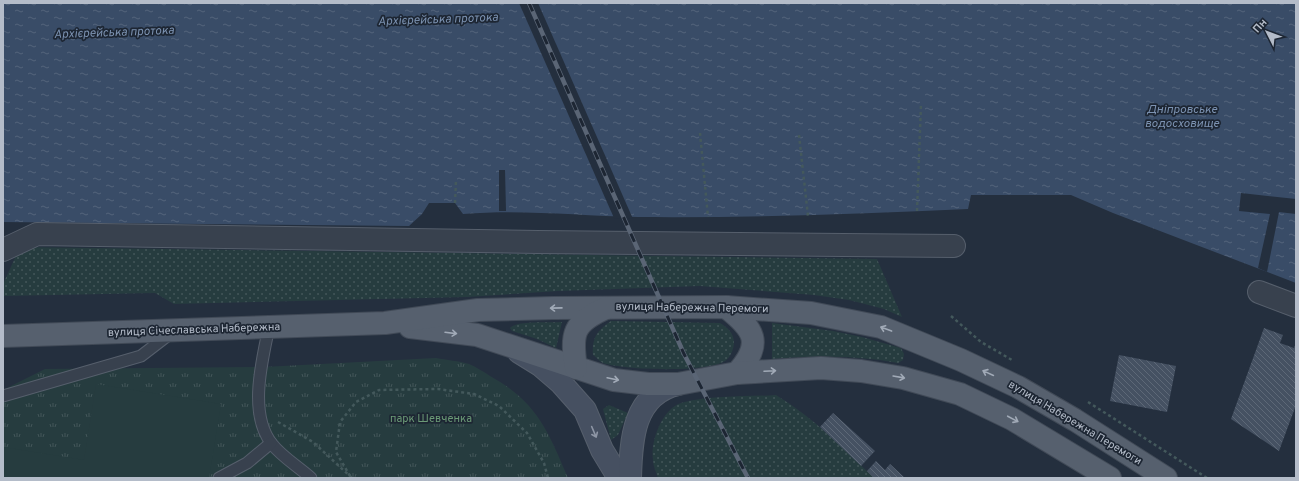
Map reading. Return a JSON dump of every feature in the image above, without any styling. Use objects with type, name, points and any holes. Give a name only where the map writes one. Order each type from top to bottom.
[{"type":"main road","name":"вулиця Набережна Перемоги","points":[[609,307],[726,306],[811,313],[881,327],[1018,387],[1075,420],[1166,478]]},
{"type":"main road","points":[[726,306],[742,319],[750,328],[753,337],[752,351],[737,373]]},
{"type":"main road","points":[[609,307],[582,321],[576,332],[573,345],[576,368],[585,410],[602,450],[619,478]]},
{"type":"main road","name":"вулиця Січеславська Набережна","points":[[3,336],[385,323],[478,310],[609,307]]},
{"type":"main road","name":"вулиця Січеславська Набережна","points":[[385,323],[477,335],[576,368]]},
{"type":"main road","points":[[510,346],[540,366],[556,379],[585,410]]},
{"type":"main road","points":[[576,368],[614,380],[648,384],[678,384]]},
{"type":"main road","points":[[630,478],[633,439],[644,406],[652,396],[664,387],[737,373],[821,368],[861,371],[939,386],[960,394],[1012,419],[1110,478]]},
{"type":"street","points":[[3,250],[37,234],[530,242],[954,246]]},
{"type":"street","points":[[1259,292],[1296,306]]},
{"type":"lane","points":[[269,327],[258,381],[261,419],[272,443],[311,478]]},
{"type":"lane","points":[[3,396],[141,356],[175,331]]},
{"type":"lane","points":[[218,478],[247,463],[272,443]]},
{"type":"path","points":[[917,211],[921,104]]},
{"type":"path","points":[[700,133],[708,217]]},
{"type":"path","points":[[799,136],[808,216]]},
{"type":"path","points":[[455,203],[456,180]]},
{"type":"path","points":[[351,477],[336,452],[340,422],[356,402],[379,390],[438,389],[474,394],[499,406],[527,433],[544,462],[548,478]]},
{"type":"path","points":[[260,412],[314,442],[351,477]]},
{"type":"green space","points":[[20,247],[877,259],[902,317],[884,309],[849,300],[814,295],[700,286],[558,291],[467,297],[174,304],[155,293],[3,296],[3,284]]},
{"type":"green space","points":[[611,321],[720,323],[731,333],[734,342],[730,355],[727,359],[715,365],[684,369],[646,369],[613,365],[603,363],[593,355],[593,344],[596,335]]},
{"type":"green space","points":[[562,322],[556,348],[537,339],[512,331],[510,328],[514,325],[527,323]]},
{"type":"green space","points":[[772,323],[833,331],[862,337],[901,348],[904,354],[903,360],[898,363],[882,360],[835,357],[772,359]]},
{"type":"green space","name":"парк Шевченка","points":[[436,358],[472,365],[519,396],[530,407],[547,432],[568,478],[3,478],[3,390],[45,369],[264,367]]},
{"type":"green space","points":[[96,384],[221,404],[209,478],[3,478],[3,447],[84,460]]},
{"type":"green space","points":[[776,395],[815,423],[874,478],[658,478],[653,462],[653,444],[663,419],[674,406],[692,400]]},
{"type":"green space","points":[[609,405],[628,413],[618,435],[611,440],[603,409]]},
{"type":"water","name":"Дніпровське водосховище","points":[[3,3],[1296,3],[1296,283],[1113,213],[1071,195],[971,195],[968,209],[720,217],[638,217],[507,212],[463,214],[455,203],[429,203],[422,214],[409,226],[3,222]]},
{"type":"pier","points":[[519,3],[538,3],[633,219],[614,218]]},
{"type":"pier","points":[[499,170],[505,170],[506,211],[499,211]]},
{"type":"pier","points":[[1241,193],[1296,199],[1296,214],[1279,212],[1267,272],[1258,268],[1270,214],[1239,211]]},
{"type":"building","points":[[1264,328],[1283,335],[1280,343],[1294,348],[1296,343],[1296,405],[1279,451],[1231,419]]},
{"type":"building","points":[[1119,355],[1176,366],[1167,412],[1110,401]]},
{"type":"building","points":[[833,413],[875,451],[861,466],[820,427]]},
{"type":"building","points":[[876,461],[885,470],[890,464],[905,478],[874,478],[867,471]]},
{"type":"railway","points":[[529,3],[684,354],[748,478]]},
{"type":"water label","name":"Архієрейська протока","points":[[438,20]]},
{"type":"water label","name":"Архієрейська протока","points":[[114,33]]}]
